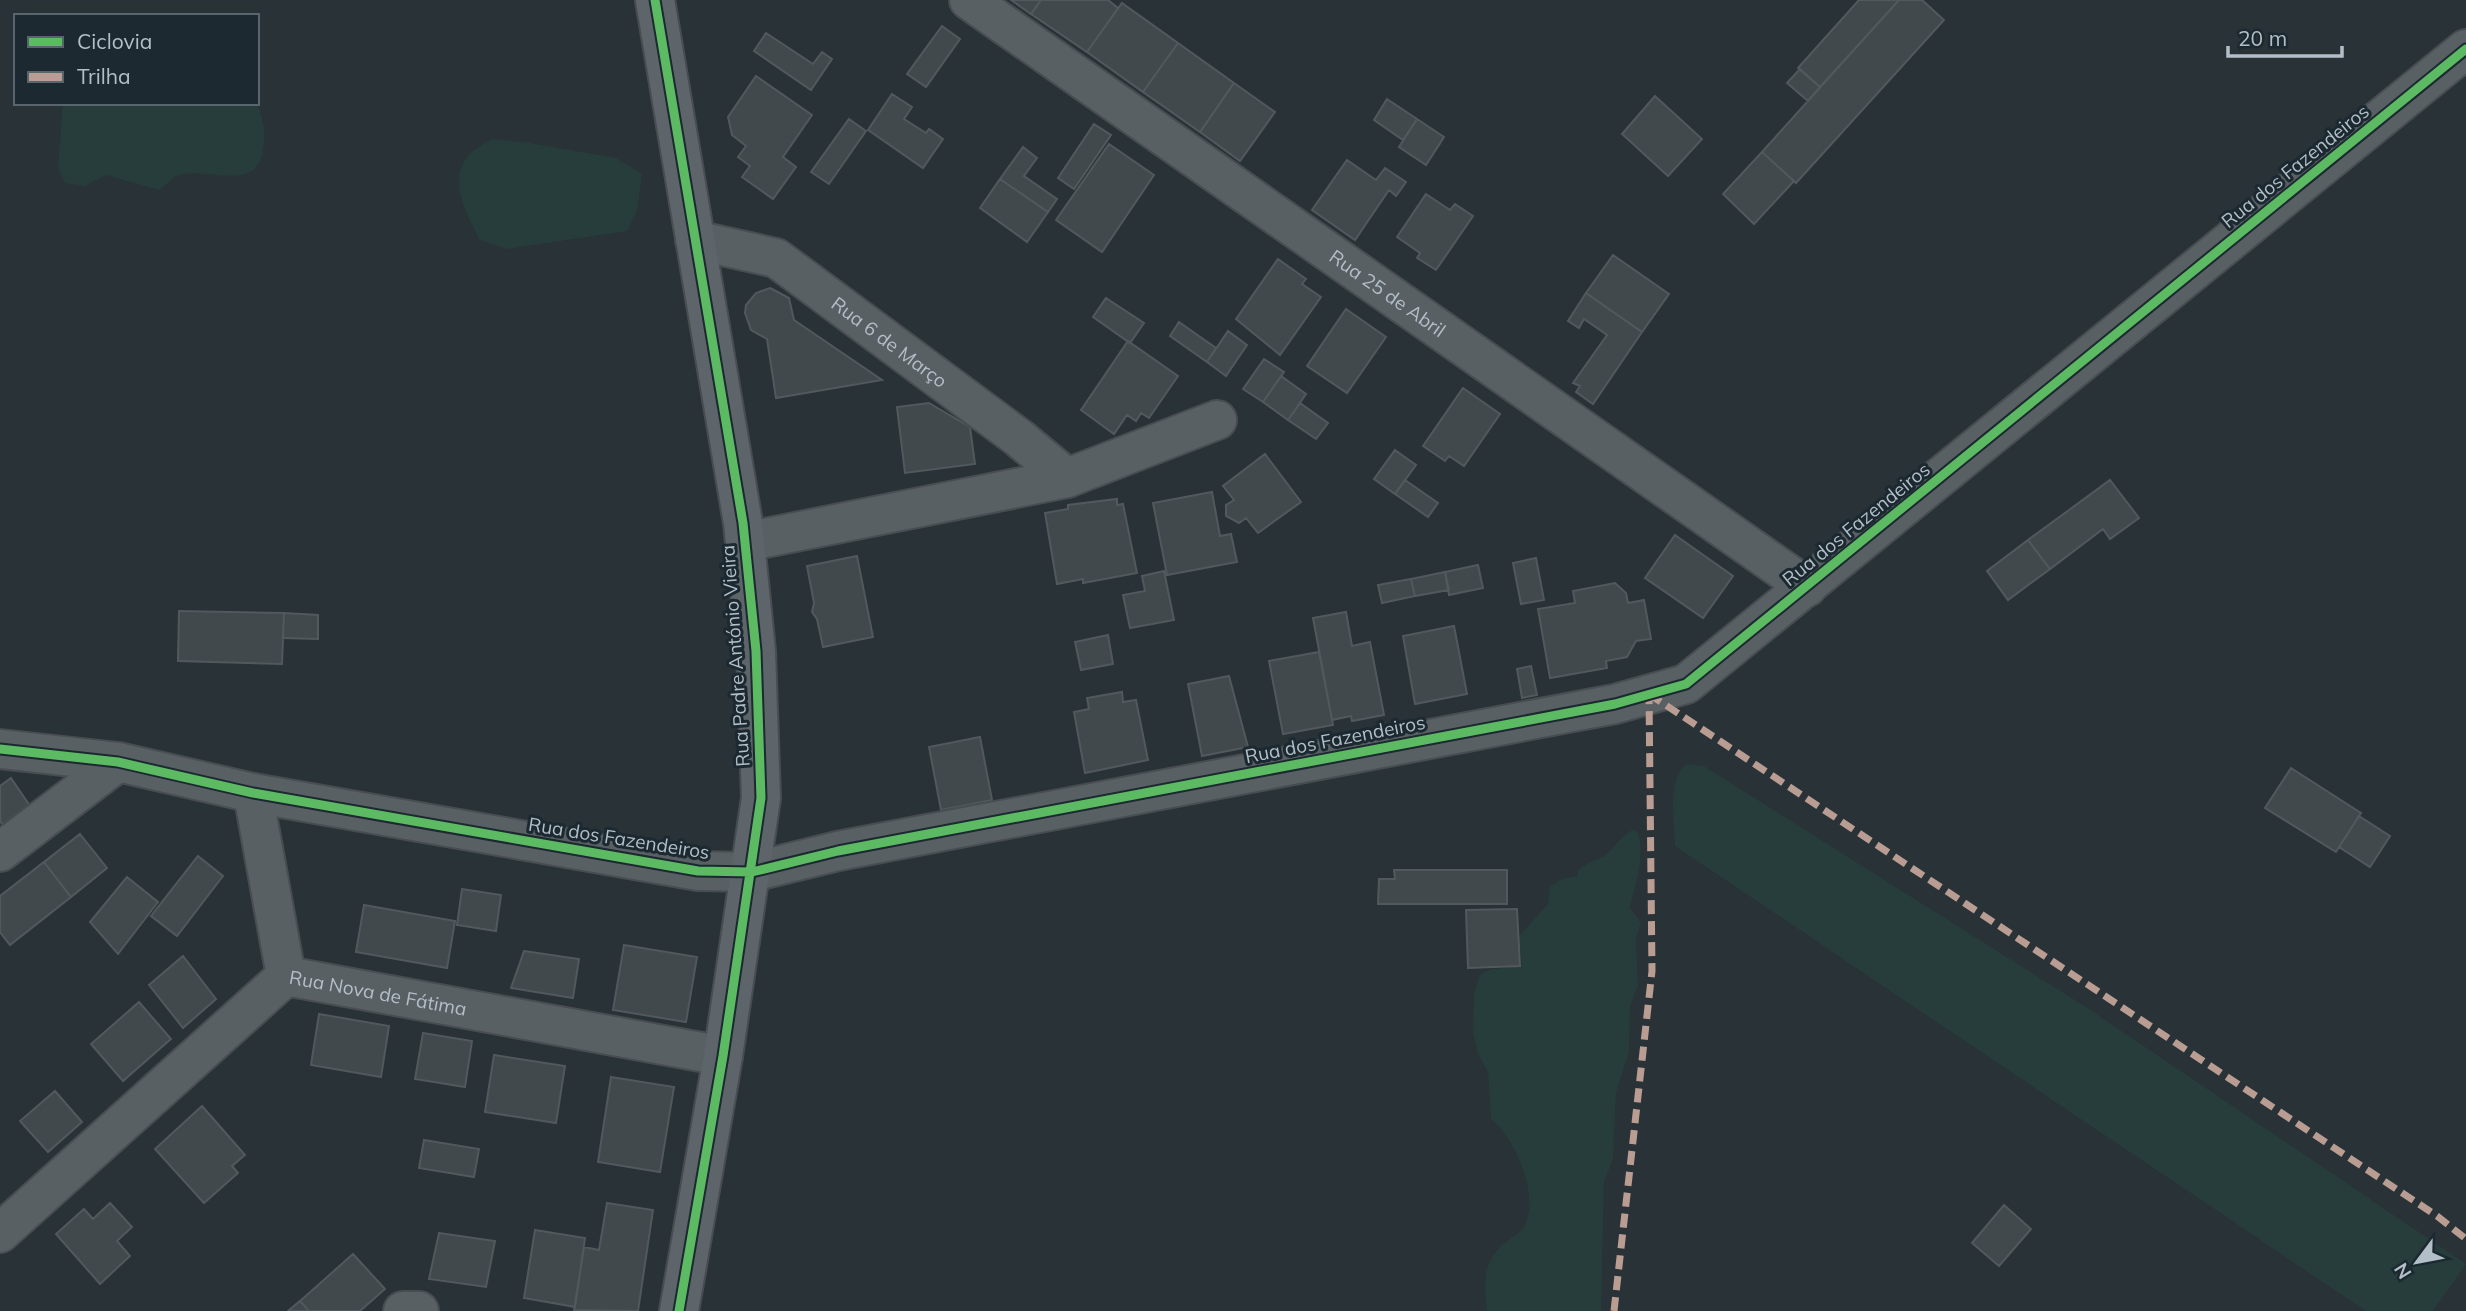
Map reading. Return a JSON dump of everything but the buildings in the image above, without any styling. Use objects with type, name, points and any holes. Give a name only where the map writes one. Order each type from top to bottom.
[{"type":"street","name":"Rua Padre António Vieira","points":[[655,0],[745,542],[755,651],[761,798],[723,1056],[679,1311]]},
{"type":"street","name":"Rua 25 de Abril","points":[[969,0],[1807,587]]},
{"type":"street","name":"Rua dos Fazendeiros","points":[[0,748],[118,762],[253,793],[698,871],[752,872],[838,851],[1615,704],[1686,684],[2466,49]]},
{"type":"street","name":"Rua 6 de Março","points":[[695,240],[776,258],[1019,438],[1067,478]]},
{"type":"street","points":[[745,542],[1067,478],[1217,420]]},
{"type":"street","points":[[0,852],[118,762]]},
{"type":"street","points":[[253,793],[286,976]]},
{"type":"street","name":"Rua Nova de Fátima","points":[[0,1233],[286,976],[723,1056]]},
{"type":"street","points":[[403,1311],[419,1311]]},
{"type":"green space","points":[[63,105],[258,105],[264,127],[263,151],[258,164],[250,172],[239,175],[177,176],[159,190],[106,175],[85,186],[65,183],[58,168]]},
{"type":"green space","points":[[492,139],[616,158],[642,174],[637,211],[627,231],[507,249],[480,240],[462,198],[459,176],[468,156]]},
{"type":"green space","points":[[1686,764],[1704,766],[2089,1009],[2466,1264],[2433,1311],[2366,1311],[1675,846],[1674,791],[1680,772]]},
{"type":"green space","points":[[1632,830],[1638,832],[1641,851],[1630,908],[1641,923],[1636,939],[1638,986],[1630,1006],[1629,1052],[1616,1093],[1613,1159],[1604,1182],[1601,1311],[1487,1311],[1485,1284],[1488,1268],[1495,1252],[1524,1227],[1529,1210],[1529,1196],[1527,1181],[1516,1152],[1491,1119],[1488,1072],[1478,1054],[1473,1032],[1474,994],[1480,975],[1488,970],[1522,965],[1519,936],[1548,904],[1550,887],[1562,879],[1578,876],[1578,870],[1607,854]]},
{"type":"marked path","points":[[1649,694],[2437,1216],[2466,1239]]},
{"type":"marked path","points":[[1614,1311],[1652,971],[1649,694]]},
{"type":"cycle path","points":[[655,0],[743,523],[756,651],[761,798],[723,1056],[679,1311]]},
{"type":"cycle path","points":[[0,749],[118,762],[253,793],[698,871],[752,872],[838,851],[1615,704],[1686,684],[2466,49]]}]
